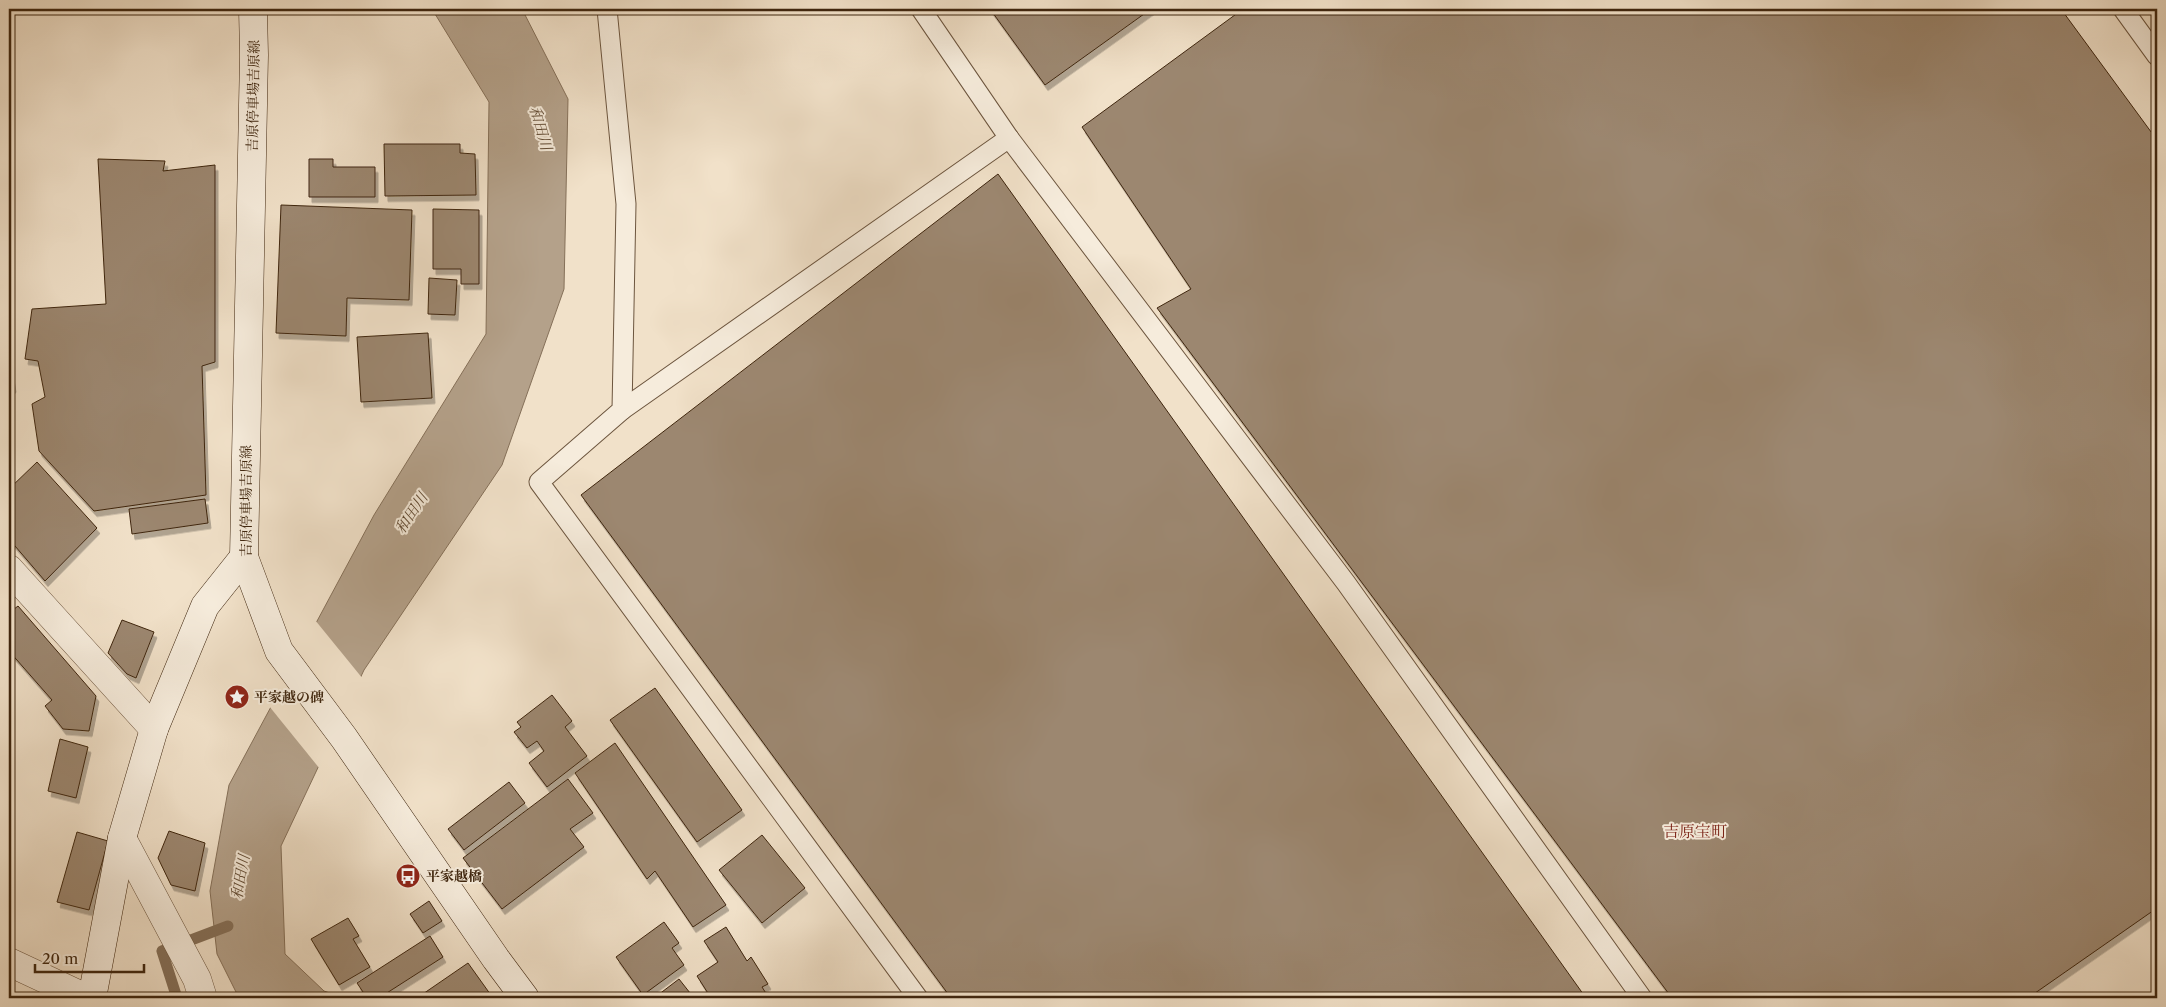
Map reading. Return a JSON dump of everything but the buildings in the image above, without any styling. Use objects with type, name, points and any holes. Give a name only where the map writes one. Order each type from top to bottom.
[{"type":"main road","name":"吉原停車場吉原線","points":[[253,9],[254,55],[244,557],[279,651],[344,738],[496,959],[525,998]]},
{"type":"main road","points":[[92,998],[122,838],[154,729],[205,606],[244,557]]},
{"type":"main road","points":[[9,569],[154,729]]},
{"type":"main road","points":[[122,838],[197,979],[203,998]]},
{"type":"main road","points":[[9,962],[86,998]]},
{"type":"lane","points":[[607,9],[626,204],[622,410]]},
{"type":"lane","points":[[921,9],[1009,138],[1346,583],[1642,998]]},
{"type":"lane","points":[[2123,9],[2157,56]]},
{"type":"lane","points":[[918,998],[539,482],[622,410],[1009,138]]},
{"type":"water","name":"和田川","points":[[432,9],[522,9],[568,99],[564,289],[502,465],[364,670],[281,846],[285,954],[324,991],[344,998],[239,998],[217,954],[210,891],[229,785],[374,515],[486,334],[489,102]]},
{"type":"pier","points":[[315,620],[363,679],[320,769],[269,706]]},
{"type":"waterway","points":[[177,998],[162,951],[228,926]]},
{"type":"place","name":"平家越の碑","points":[[237,697]]},
{"type":"place","name":"平家越橋","points":[[408,876]]},
{"type":"district","name":"吉原宝町","points":[[1695,831]]}]
